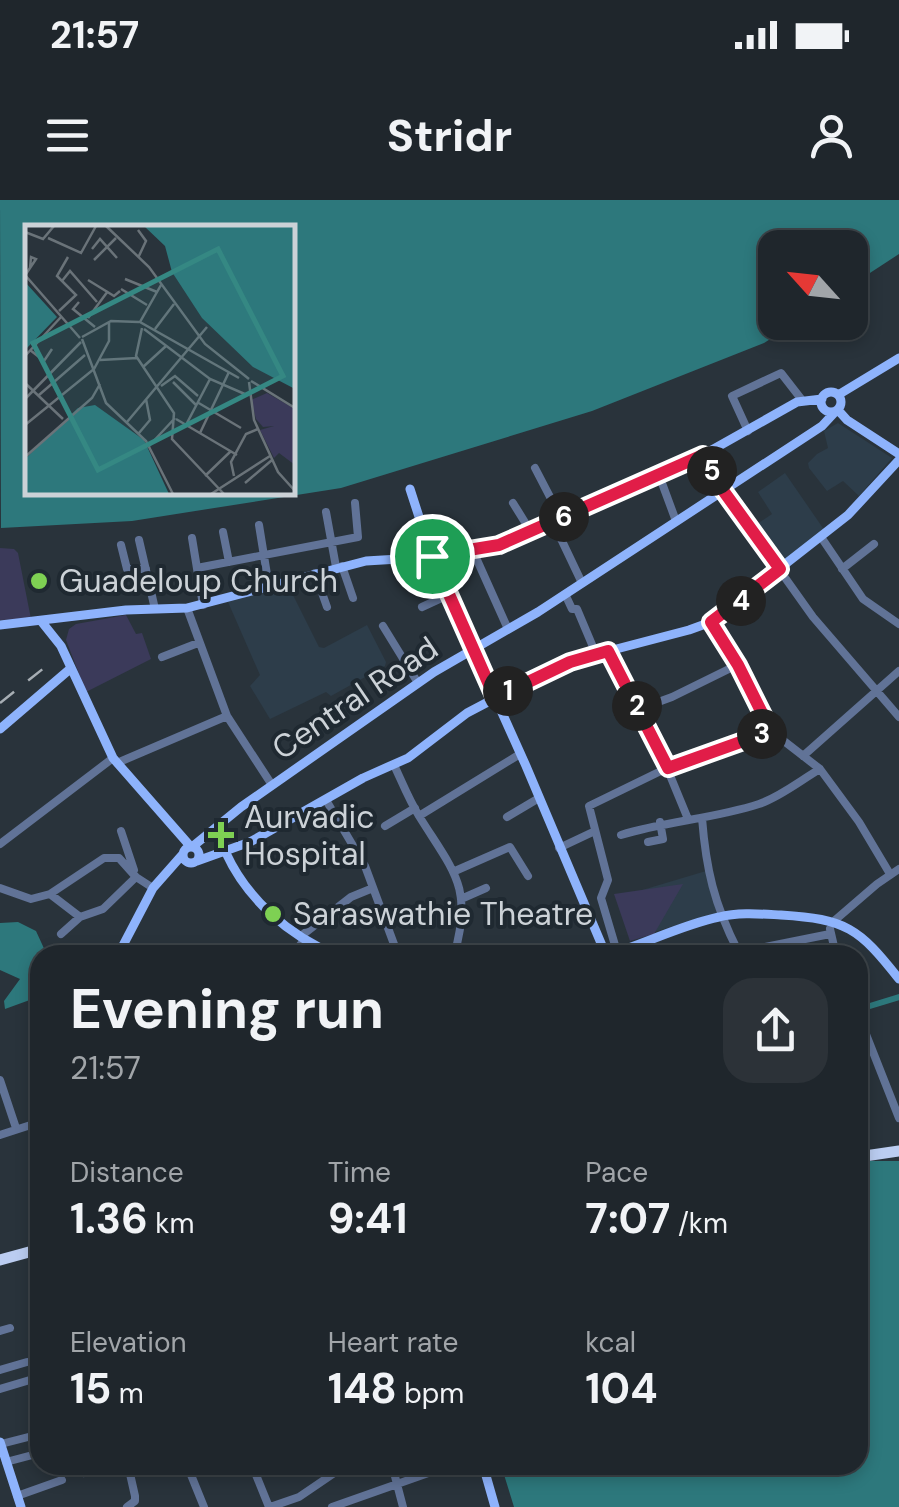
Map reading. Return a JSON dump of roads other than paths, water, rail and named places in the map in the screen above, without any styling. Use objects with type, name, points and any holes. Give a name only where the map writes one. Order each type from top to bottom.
[{"type":"highway","points":[[868,1156],[899,1151]]},
{"type":"highway","points":[[0,1260],[30,1252]]},
{"type":"main road","points":[[0,625],[186,608],[366,561],[473,551],[531,532],[703,455],[802,400],[822,400],[829,393],[838,395],[899,358]]},
{"type":"main road","points":[[836,411],[841,404],[838,395]]},
{"type":"main road","points":[[123,945],[153,888],[192,853],[226,853],[362,778],[394,766],[467,712],[495,698],[596,654],[711,622],[780,569],[848,515],[899,457],[836,411],[824,410],[822,400]]},
{"type":"main road","name":"Central Road","points":[[192,853],[207,832],[418,683],[582,583],[822,426],[836,411]]},
{"type":"main road","points":[[410,489],[448,595],[606,945]]},
{"type":"main road","points":[[61,646],[64,618]]},
{"type":"main road","points":[[41,621],[61,646],[115,760],[192,853]]},
{"type":"main road","points":[[0,729],[70,669]]},
{"type":"main road","points":[[226,853],[259,902],[317,945]]},
{"type":"main road","points":[[636,945],[720,916],[755,914],[833,920],[870,945],[899,978]]},
{"type":"main road","points":[[0,1443],[19,1502]]},
{"type":"main road","points":[[486,1475],[496,1507]]},
{"type":"street","points":[[748,431],[732,396],[781,373],[802,400]]},
{"type":"street","points":[[703,455],[722,489],[814,617],[899,717]]},
{"type":"street","points":[[535,468],[582,583]]},
{"type":"street","points":[[658,475],[676,521]]},
{"type":"street","points":[[197,568],[360,535],[355,503]]},
{"type":"street","points":[[513,503],[531,532]]},
{"type":"street","points":[[326,512],[339,567],[353,598]]},
{"type":"street","points":[[259,525],[269,587]]},
{"type":"street","points":[[224,532],[229,562]]},
{"type":"street","points":[[821,537],[863,599],[899,624]]},
{"type":"street","points":[[192,538],[203,605]]},
{"type":"street","points":[[138,540],[156,609]]},
{"type":"street","points":[[842,569],[874,544]]},
{"type":"street","points":[[121,545],[127,569],[146,568]]},
{"type":"street","points":[[473,551],[508,629]]},
{"type":"street","points":[[315,573],[326,607]]},
{"type":"street","points":[[565,594],[572,609],[577,610],[596,654]]},
{"type":"street","points":[[422,607],[448,595]]},
{"type":"street","points":[[186,608],[227,716],[272,785]]},
{"type":"street","points":[[711,622],[771,731],[820,769],[894,872],[833,920],[830,934],[833,945]]},
{"type":"street","points":[[383,626],[418,683]]},
{"type":"street","points":[[162,657],[198,642]]},
{"type":"street","points":[[608,651],[668,768],[688,819]]},
{"type":"street","points":[[618,714],[672,697],[738,665]]},
{"type":"street","points":[[804,756],[899,671]]},
{"type":"street","points":[[0,844],[115,760],[227,716]]},
{"type":"street","points":[[609,945],[601,898],[608,880],[589,806],[668,768],[771,731]]},
{"type":"street","points":[[385,826],[520,754]]},
{"type":"street","points":[[394,766],[417,812],[455,871],[464,921],[457,945]]},
{"type":"street","points":[[621,835],[660,822],[702,818],[761,804],[820,769]]},
{"type":"street","points":[[507,817],[540,798]]},
{"type":"street","points":[[326,800],[366,866],[394,945]]},
{"type":"street","points":[[702,818],[706,870],[729,945]]},
{"type":"street","points":[[648,842],[663,839],[660,822]]},
{"type":"street","points":[[121,831],[136,877]]},
{"type":"street","points":[[559,848],[596,831]]},
{"type":"street","points":[[455,871],[510,847],[528,876]]},
{"type":"street","points":[[0,888],[31,899],[50,894],[104,858],[119,858],[153,888]]},
{"type":"street","points":[[61,934],[80,917],[103,909],[136,877]]},
{"type":"street","points":[[298,945],[351,896],[373,888]]},
{"type":"street","points":[[462,899],[486,888]]},
{"type":"street","points":[[50,894],[80,917]]},
{"type":"street","points":[[773,945],[830,934]]},
{"type":"street","points":[[868,1039],[899,1118]]},
{"type":"street","points":[[0,1080],[16,1128]]},
{"type":"street","points":[[0,1135],[30,1124]]},
{"type":"street","points":[[0,1332],[10,1328]]},
{"type":"street","points":[[0,1370],[27,1362]]},
{"type":"street","points":[[0,1389],[30,1380]]},
{"type":"street","points":[[0,1443],[30,1436]]},
{"type":"street","points":[[6,1462],[30,1456]]},
{"type":"street","points":[[126,1507],[135,1501],[130,1475]]},
{"type":"street","points":[[191,1475],[204,1507]]},
{"type":"street","points":[[256,1475],[270,1507],[299,1496],[331,1475]]},
{"type":"street","points":[[395,1475],[403,1507]]},
{"type":"street","points":[[332,1507],[421,1475]]},
{"type":"street","points":[[19,1502],[62,1480]]},
{"type":"street","points":[[299,1496],[304,1507]]},
{"type":"water","points":[[0,200],[899,200],[899,254],[868,274],[868,230],[758,230],[758,340],[769,340],[764,343],[592,411],[341,488],[132,521],[1,528]]},
{"type":"water","points":[[18,922],[36,931],[42,945],[30,945],[30,1000],[5,1009],[4,1001],[20,979],[0,970],[0,923]]},
{"type":"water","points":[[868,1161],[899,1161],[899,1507],[514,1507],[504,1475],[868,1475]]},
{"type":"waterway","points":[[868,1007],[899,997]]},
{"type":"railway","points":[[0,703],[54,660]]},
{"type":"place","name":"Guadeloup Church","points":[[39,581]]},
{"type":"place","name":"Aurvadic Hospital","points":[[221,835]]},
{"type":"place","name":"Saraswathie Theatre","points":[[273,914]]}]
